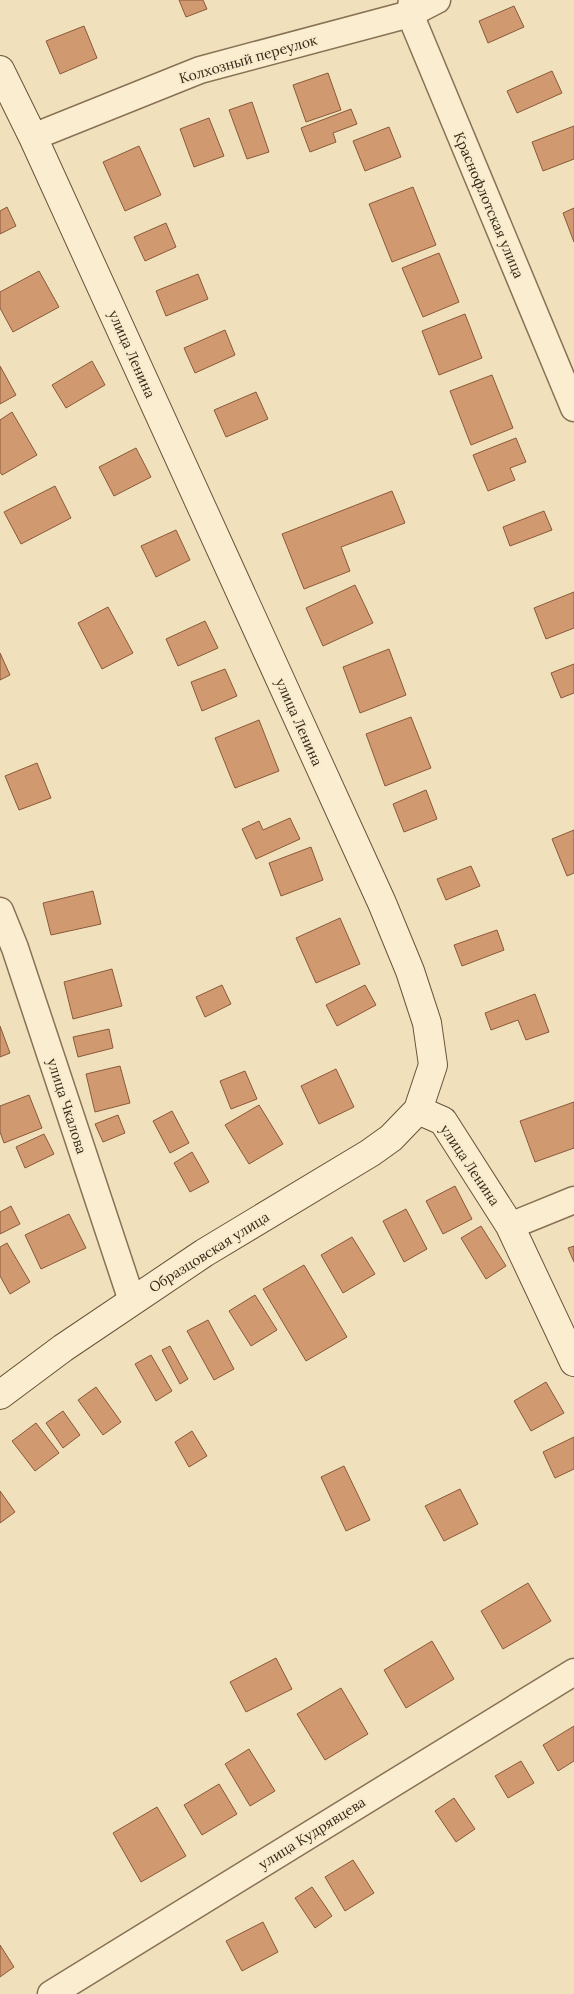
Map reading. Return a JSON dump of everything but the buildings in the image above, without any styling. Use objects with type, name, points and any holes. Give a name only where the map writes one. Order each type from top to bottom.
[{"type":"main road","name":"улица Ленина","points":[[0,70],[33,137],[382,903],[410,971],[427,1023],[433,1065],[418,1110],[443,1121],[510,1226],[574,1362]]},
{"type":"main road","name":"Образцовская улица","points":[[0,1395],[204,1252],[370,1153],[391,1138],[418,1110]]},
{"type":"street","name":"Колхозный переулок","points":[[33,137],[200,70],[438,0]]},
{"type":"street","name":"Краснофлотская улица","points":[[411,7],[574,408]]},
{"type":"street","name":"улица Чкалова","points":[[0,912],[15,948],[132,1301]]},
{"type":"street","points":[[510,1226],[574,1200]]},
{"type":"street","name":"улица Кудрявцева","points":[[50,1994],[574,1672]]}]
